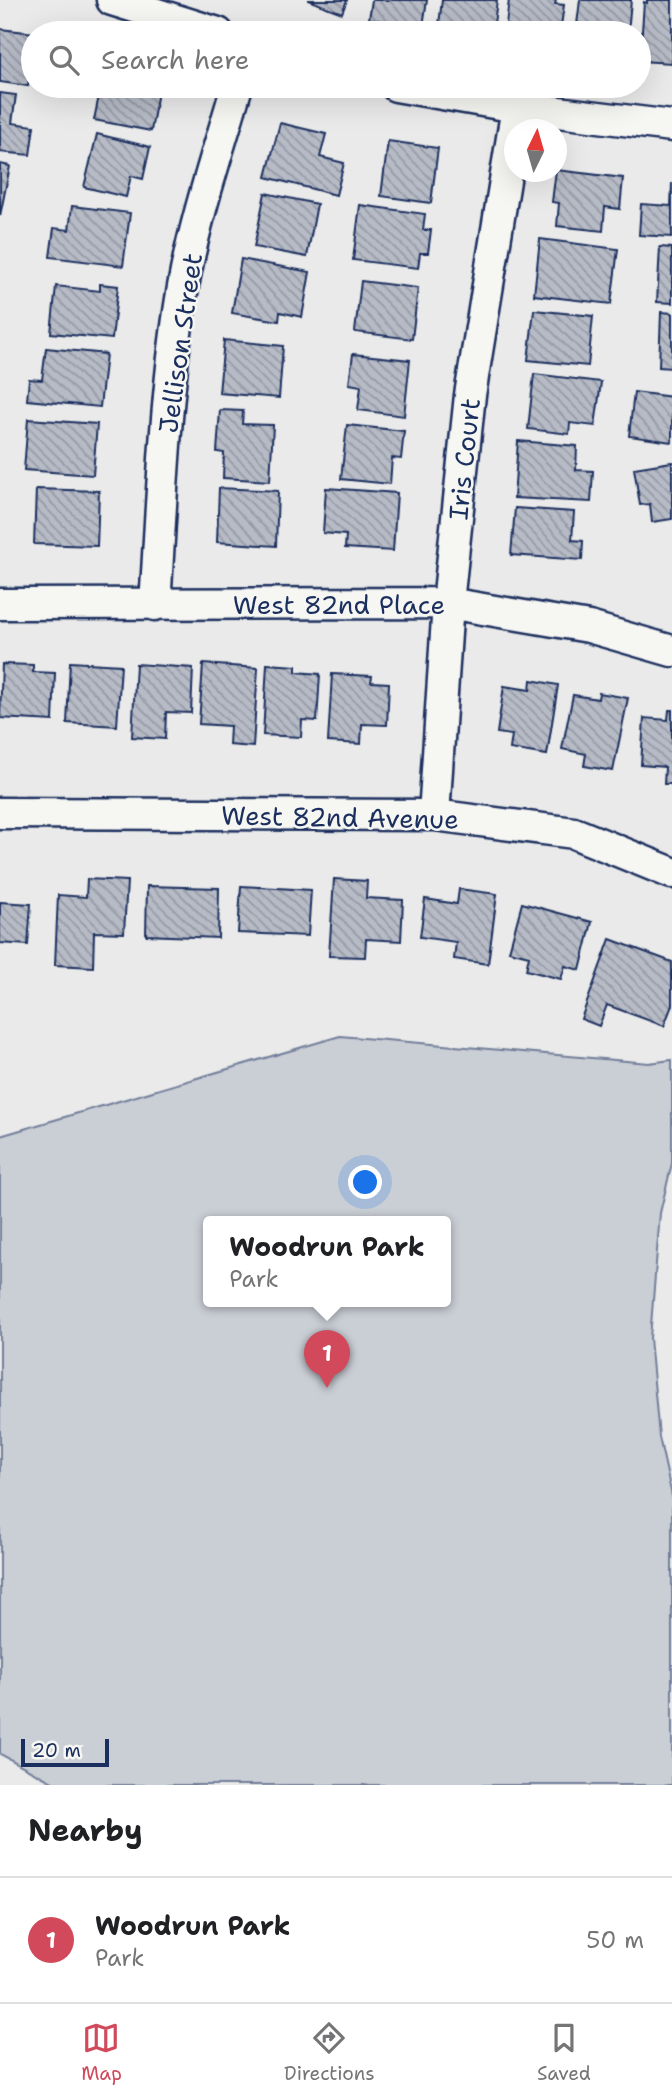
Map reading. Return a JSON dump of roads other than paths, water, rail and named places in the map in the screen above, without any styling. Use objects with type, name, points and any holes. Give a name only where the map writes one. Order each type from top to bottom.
[{"type":"street","points":[[113,0],[180,21]]},
{"type":"street","name":"Jellison Street","points":[[155,605],[171,371],[184,284],[206,192],[233,98]]},
{"type":"street","points":[[465,98],[672,126]]},
{"type":"street","name":"Iris Court","points":[[434,815],[448,603],[470,395],[517,107]]},
{"type":"street","name":"West 82nd Place","points":[[0,604],[448,603],[589,626],[672,650]]},
{"type":"street","name":"West 82nd Avenue","points":[[0,813],[434,815],[574,833],[672,873]]},
{"type":"place","name":"Woodrun Park","points":[[327,1388]]}]
